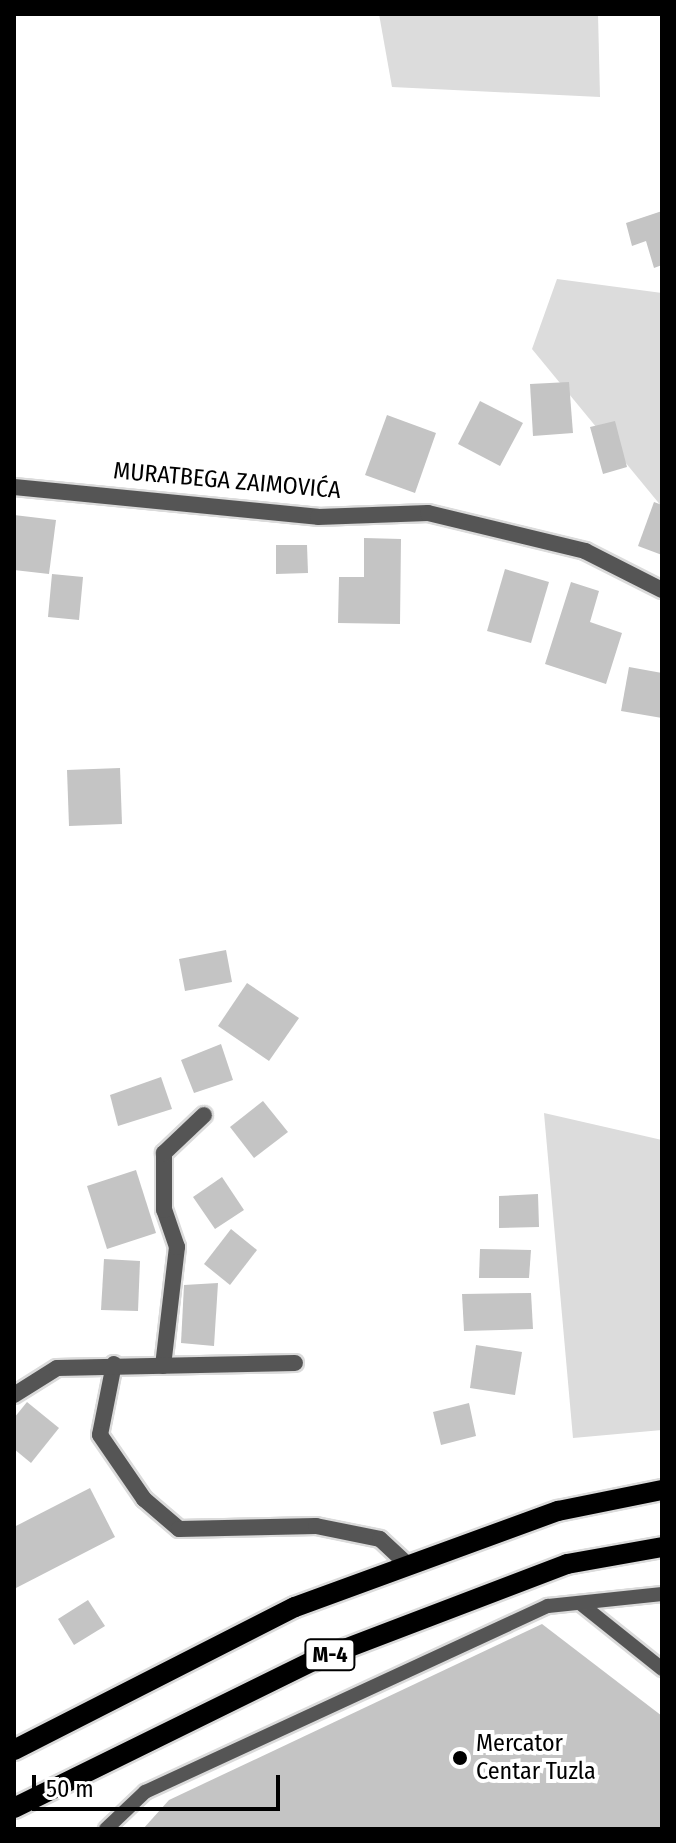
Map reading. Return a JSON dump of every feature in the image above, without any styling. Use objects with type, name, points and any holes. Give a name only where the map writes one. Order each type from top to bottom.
[{"type":"main road","name":"M-4","points":[[14,1750],[295,1607],[558,1511],[662,1490]]},
{"type":"main road","name":"M-4","points":[[14,1808],[313,1661],[567,1564],[662,1547]]},
{"type":"street","name":"MURATBEGA ZAIMOVIĆA","points":[[14,487],[318,517],[428,513],[585,551],[662,590]]},
{"type":"street","points":[[163,1366],[177,1247],[164,1210],[164,1153],[204,1115]]},
{"type":"street","points":[[14,1395],[57,1368],[114,1364],[295,1363]]},
{"type":"street","points":[[114,1364],[100,1435],[144,1499],[179,1529],[316,1526],[380,1539],[408,1565]]},
{"type":"lane","points":[[106,1829],[145,1792],[176,1776],[548,1606],[662,1594]]},
{"type":"lane","points":[[580,1604],[662,1669]]},
{"type":"shaded area","points":[[379,14],[598,14],[600,97],[392,87]]},
{"type":"shaded area","points":[[557,279],[662,293],[662,507],[532,349]]},
{"type":"shaded area","points":[[544,1113],[662,1140],[662,1430],[573,1438]]},
{"type":"building","points":[[662,211],[662,265],[654,268],[646,241],[632,246],[626,223]]},
{"type":"building","points":[[569,382],[573,433],[533,436],[530,384]]},
{"type":"building","points":[[480,401],[523,423],[500,466],[458,444]]},
{"type":"building","points":[[387,415],[436,433],[415,493],[365,475]]},
{"type":"building","points":[[615,421],[627,467],[603,474],[590,427]]},
{"type":"building","points":[[654,502],[662,505],[662,555],[638,546]]},
{"type":"building","points":[[14,515],[56,520],[49,574],[14,570]]},
{"type":"building","points":[[364,538],[401,539],[400,624],[338,623],[339,577],[364,577]]},
{"type":"building","points":[[276,545],[307,545],[308,573],[276,574]]},
{"type":"building","points":[[505,569],[549,582],[531,643],[487,631]]},
{"type":"building","points":[[52,574],[83,577],[79,620],[48,617]]},
{"type":"building","points":[[571,582],[599,591],[590,622],[622,633],[606,684],[545,664]]},
{"type":"building","points":[[629,667],[662,673],[662,718],[621,711]]},
{"type":"building","points":[[120,768],[122,824],[69,826],[67,770]]},
{"type":"building","points":[[226,950],[232,982],[185,991],[179,959]]},
{"type":"building","points":[[247,983],[299,1018],[269,1061],[218,1026]]},
{"type":"building","points":[[221,1044],[233,1080],[194,1093],[181,1060]]},
{"type":"building","points":[[161,1077],[172,1109],[118,1126],[110,1095]]},
{"type":"building","points":[[263,1101],[288,1132],[254,1158],[230,1127]]},
{"type":"building","points":[[136,1170],[156,1233],[107,1249],[87,1186]]},
{"type":"building","points":[[222,1177],[244,1210],[215,1229],[193,1197]]},
{"type":"building","points":[[538,1194],[539,1227],[499,1228],[499,1196]]},
{"type":"building","points":[[231,1229],[257,1250],[230,1285],[204,1264]]},
{"type":"building","points":[[480,1249],[531,1250],[529,1278],[479,1278]]},
{"type":"building","points":[[104,1259],[140,1261],[138,1311],[101,1310]]},
{"type":"building","points":[[218,1283],[214,1346],[181,1343],[184,1285]]},
{"type":"building","points":[[531,1293],[533,1329],[464,1331],[462,1294]]},
{"type":"building","points":[[476,1345],[522,1352],[515,1395],[470,1388]]},
{"type":"building","points":[[27,1402],[59,1428],[31,1463],[14,1449],[14,1418]]},
{"type":"building","points":[[469,1403],[476,1436],[441,1445],[433,1412]]},
{"type":"building","points":[[90,1488],[115,1537],[16,1588],[14,1527]]},
{"type":"building","points":[[88,1600],[105,1626],[74,1645],[58,1619]]},
{"type":"building","name":"Mercator Centar Tuzla","points":[[542,1624],[662,1716],[662,1829],[143,1829],[169,1800]]},
{"type":"place","name":"Mercator Centar Tuzla","points":[[460,1758]]}]
